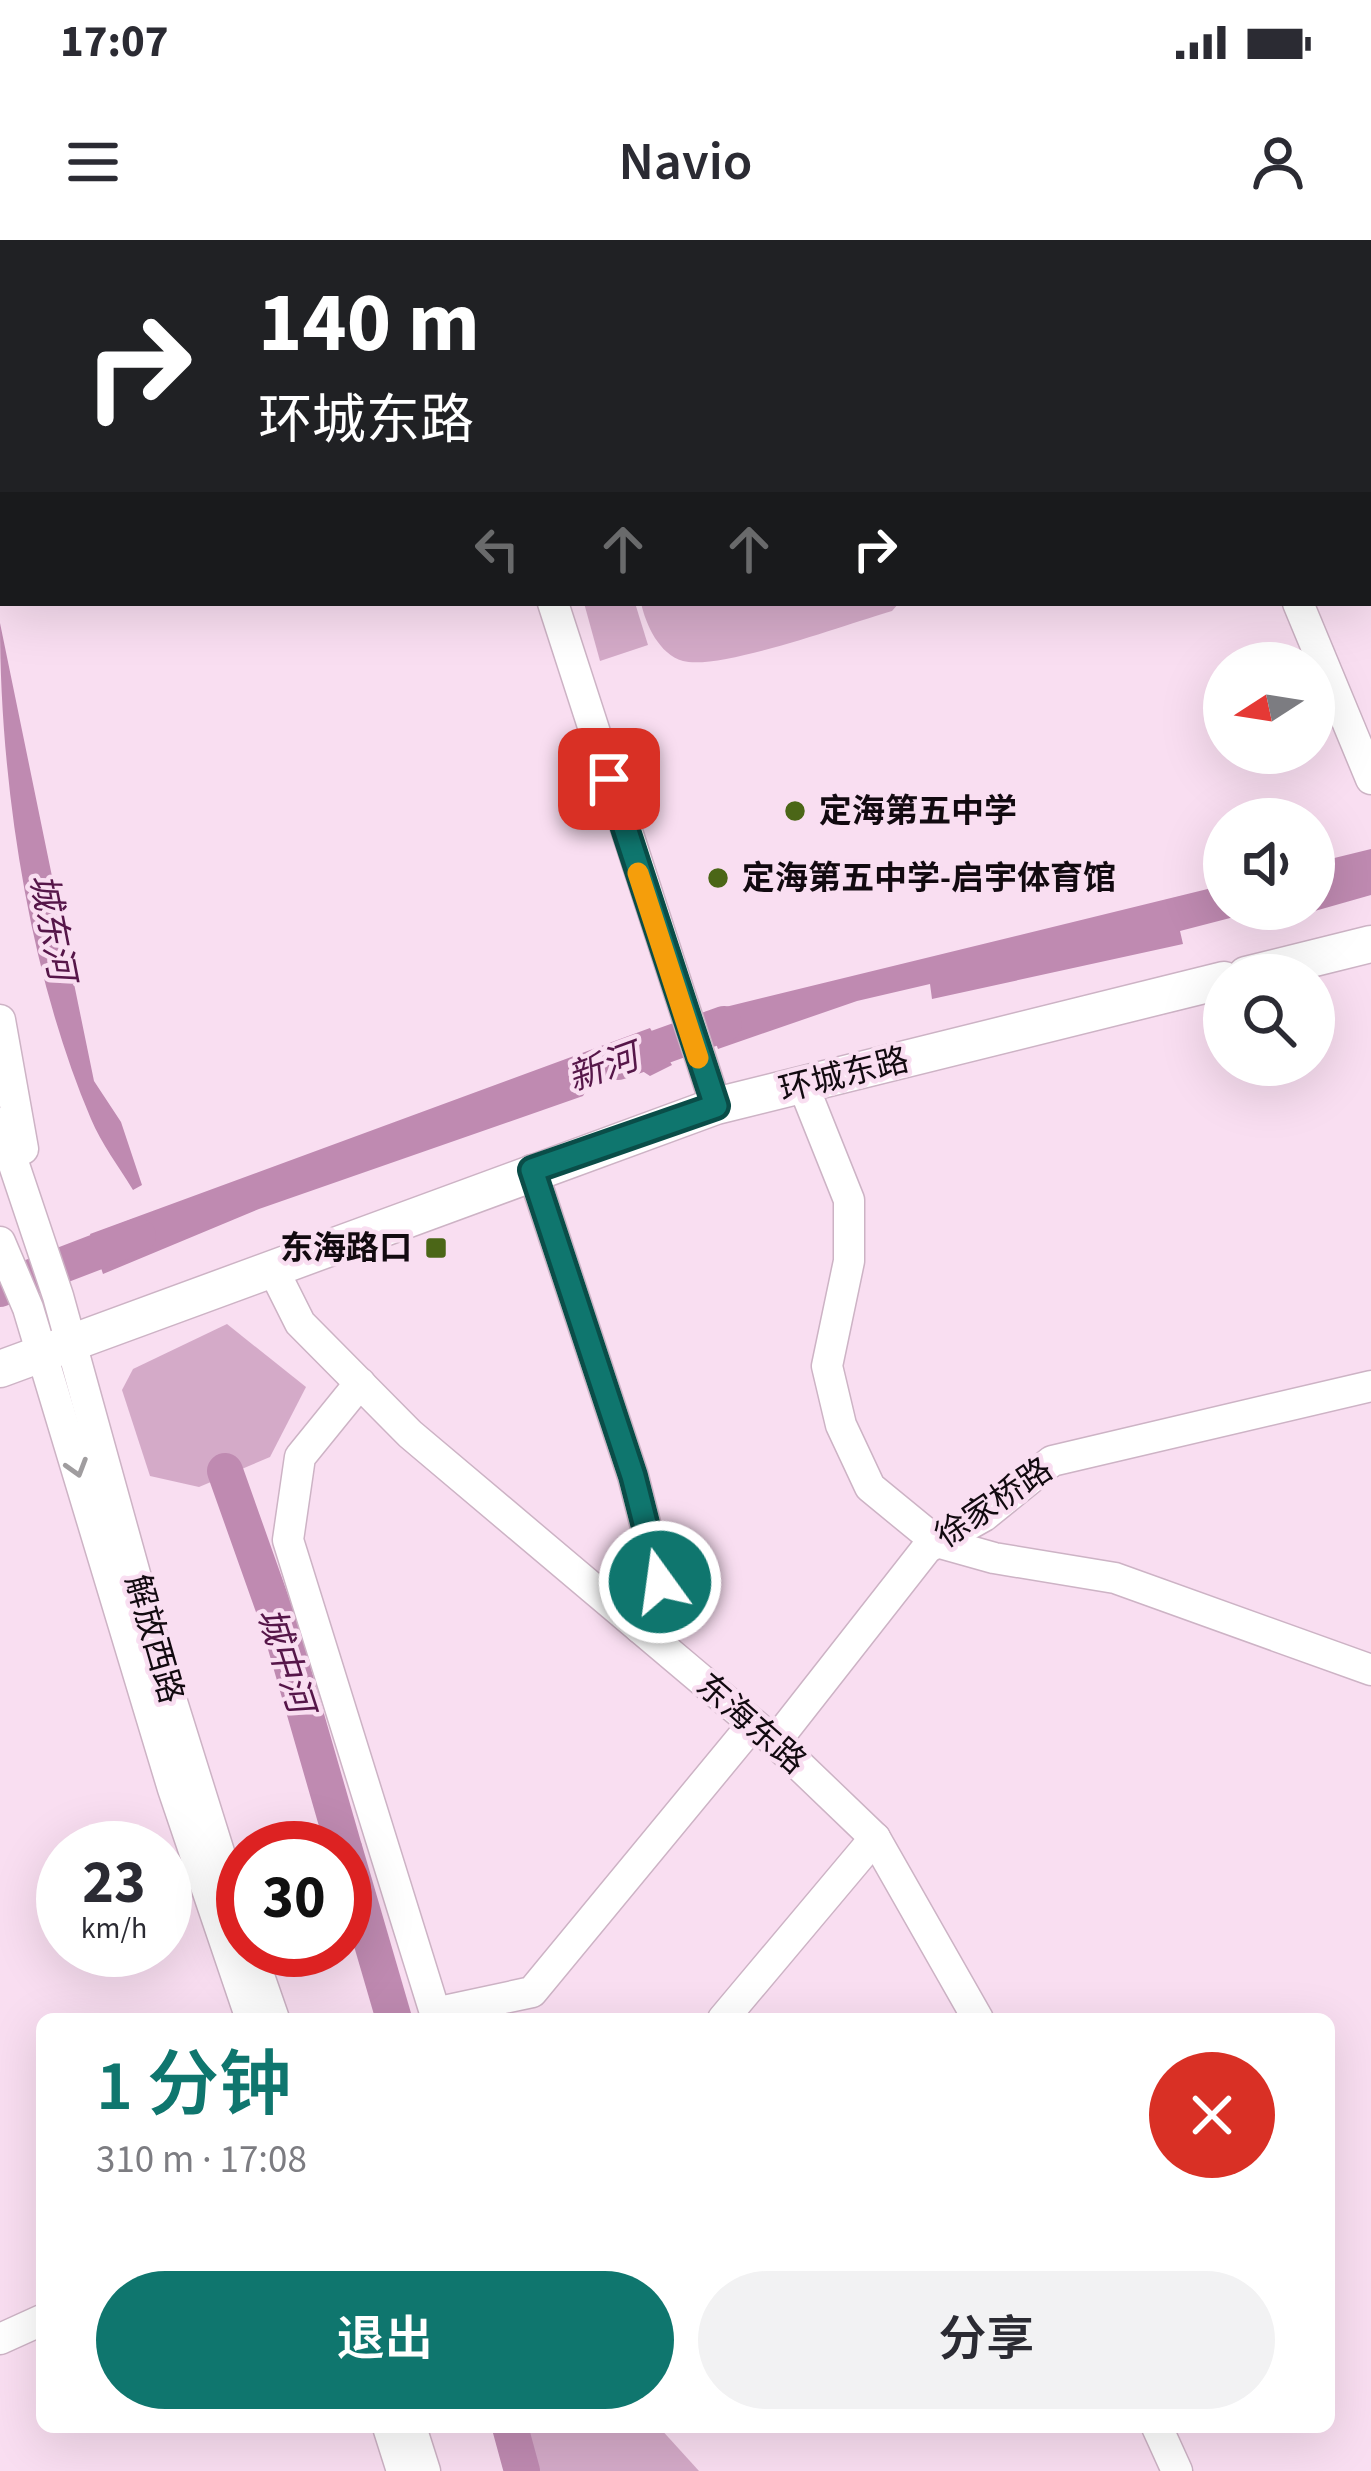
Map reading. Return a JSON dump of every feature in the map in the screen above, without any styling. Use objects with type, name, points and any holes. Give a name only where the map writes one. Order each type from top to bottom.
[{"type":"main road","points":[[1331,954],[1371,944]]},
{"type":"main road","name":"环城东路","points":[[0,1369],[716,1106],[1203,985]]},
{"type":"street","points":[[555,606],[677,1000],[716,1106]]},
{"type":"street","points":[[1299,606],[1371,779]]},
{"type":"street","points":[[0,1020],[40,1238]]},
{"type":"street","points":[[803,1085],[849,1200],[849,1261],[827,1366],[841,1425],[870,1487],[938,1542],[994,1558],[1115,1578],[1371,1670]]},
{"type":"street","points":[[0,1123],[58,1296],[58,1351],[172,1789],[249,2013]]},
{"type":"street","points":[[532,1170],[633,1476],[660,1582],[640,1628]]},
{"type":"street","points":[[6,1252],[28,1308],[58,1351]]},
{"type":"street","name":"东海东路","points":[[273,1269],[300,1323],[410,1434],[764,1733],[875,1838],[975,2013]]},
{"type":"street","name":"解放西路","points":[[58,1351],[216,1843]]},
{"type":"street","points":[[360,1383],[300,1457],[288,1540],[435,2013]]},
{"type":"street","name":"徐家桥路","points":[[448,2013],[532,1992],[927,1548],[984,1516],[1052,1461],[1078,1451],[1371,1386]]},
{"type":"street","points":[[728,2013],[875,1838]]},
{"type":"street","points":[[259,1977],[272,2013]]},
{"type":"street","points":[[0,2338],[36,2323]]},
{"type":"street","points":[[390,2433],[402,2471]]},
{"type":"street","points":[[413,2433],[425,2471]]},
{"type":"street","points":[[1160,2433],[1177,2471]]},
{"type":"shaded area","points":[[585,606],[636,606],[648,645],[600,661]]},
{"type":"shaded area","points":[[642,606],[896,606],[786,644],[701,662],[683,661],[667,652],[650,629]]},
{"type":"shaded area","points":[[227,1324],[306,1387],[270,1457],[199,1487],[150,1476],[122,1390],[133,1369]]},
{"type":"shaded area","points":[[497,2433],[664,2433],[699,2471],[507,2471]]},
{"type":"water","name":"城东河","points":[[0,623],[94,1081],[121,1122],[142,1185],[133,1190],[91,1119],[50,1001],[35,939],[12,811]]},
{"type":"water","name":"新河","points":[[1371,849],[1371,895],[1335,905],[1335,858]]},
{"type":"water","name":"新河","points":[[1203,890],[1203,925],[1180,931],[1183,944],[932,999],[930,984],[857,1001],[718,1049],[705,1012]]},
{"type":"water","name":"新河","points":[[650,1028],[672,1065],[650,1076],[633,1065],[588,1087],[583,1096],[259,1209],[103,1274],[90,1234]]},
{"type":"waterway","name":"新河","points":[[618,1062],[724,1024]]},
{"type":"waterway","name":"新河","points":[[0,1289],[138,1236]]},
{"type":"waterway","name":"城中河","points":[[225,1471],[280,1626],[336,1821]]},
{"type":"waterway","name":"城中河","points":[[372,1944],[392,2013]]},
{"type":"waterway","name":"城中河","points":[[512,2433],[522,2471]]},
{"type":"slow traffic","points":[[638,873],[698,1058]]},
{"type":"place","name":"定海第五中学","points":[[795,811]]},
{"type":"place","name":"定海第五中学-启宇体育馆","points":[[718,878]]},
{"type":"place","name":"东海路口","points":[[436,1248]]},
{"type":"route","points":[[609,779],[677,1000],[716,1106],[532,1170],[633,1476],[660,1582]]}]
